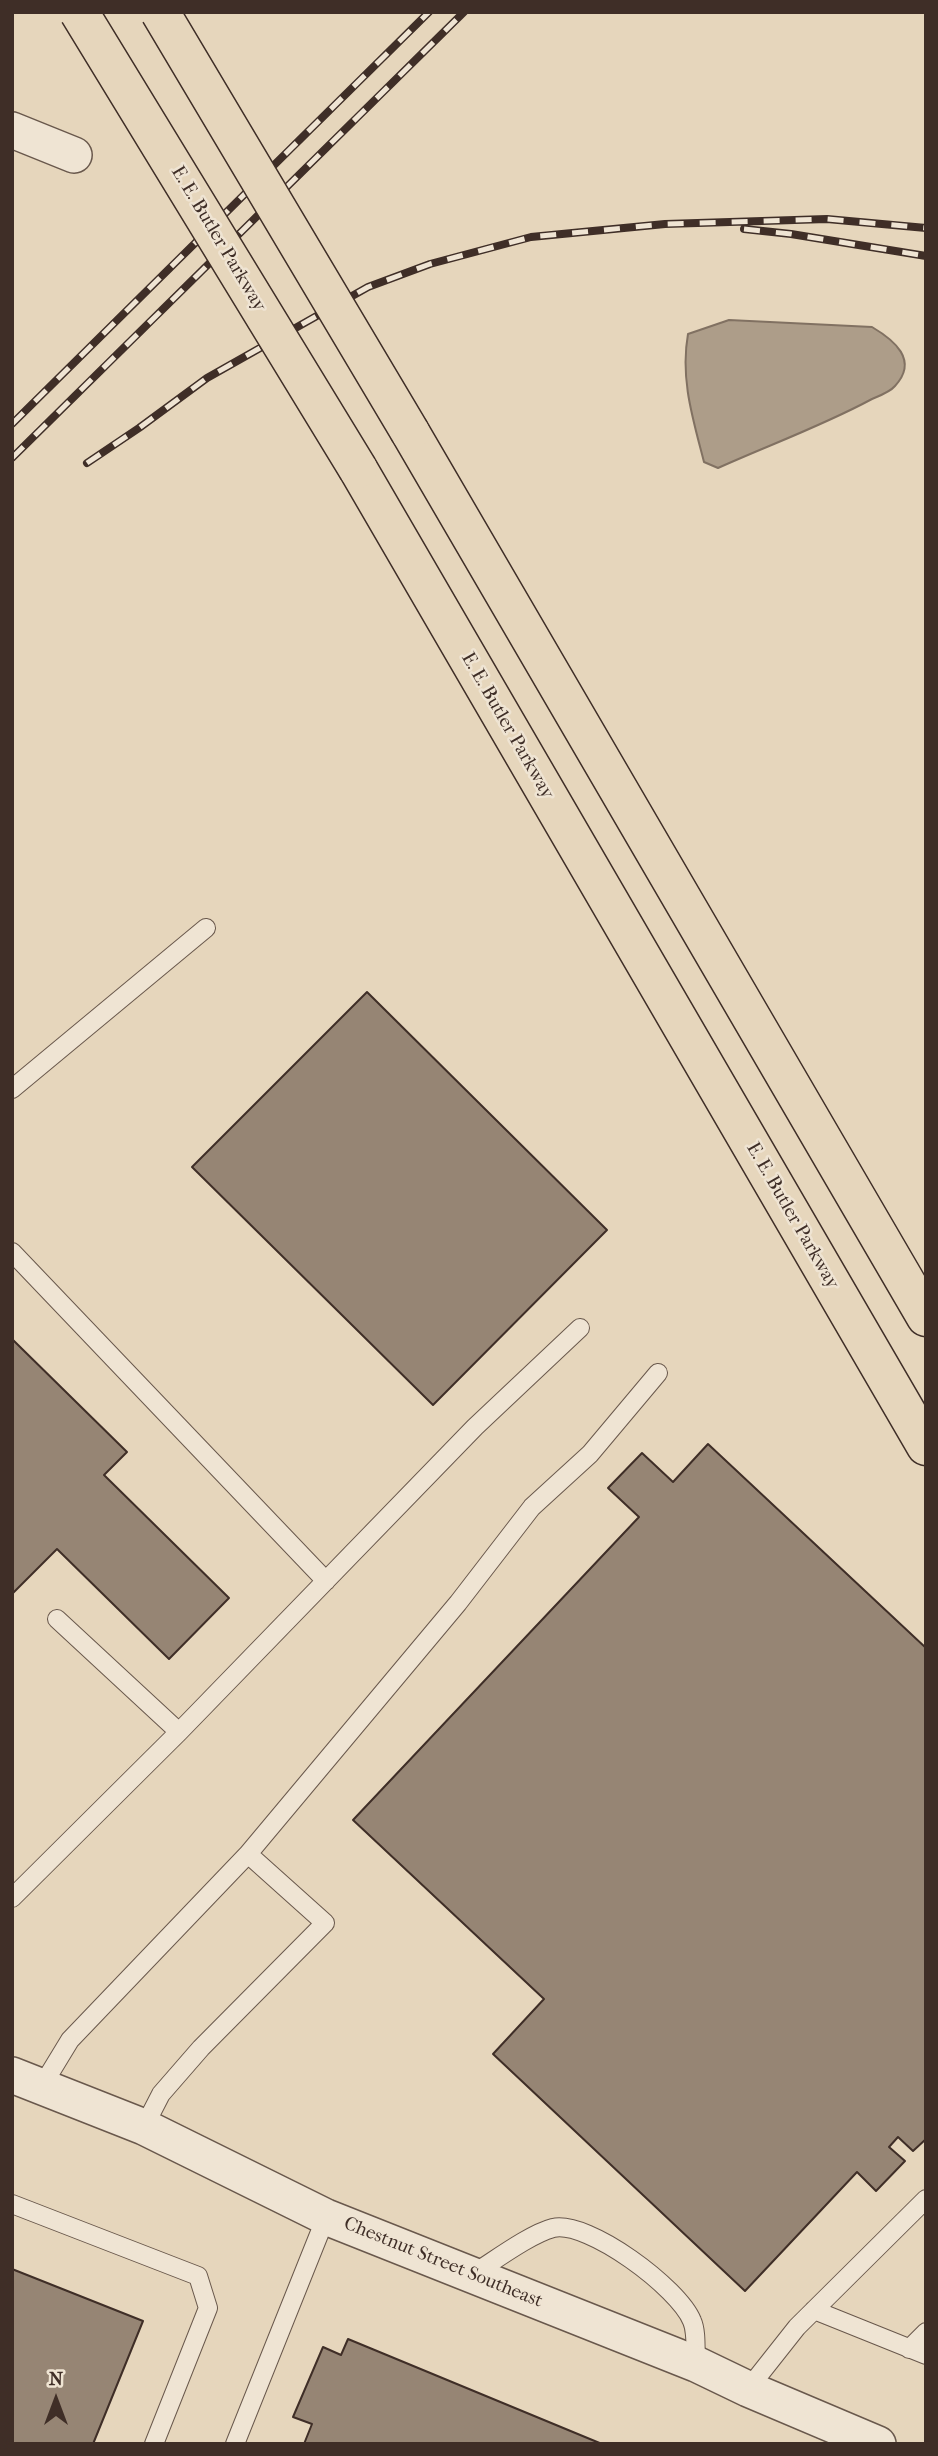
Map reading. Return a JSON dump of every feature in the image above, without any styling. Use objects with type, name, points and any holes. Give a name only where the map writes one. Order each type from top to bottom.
[{"type":"highway","name":"E. E. Butler Parkway","points":[[79,12],[358,469],[926,1446]]},
{"type":"highway","points":[[160,12],[410,432],[926,1317]]},
{"type":"street","points":[[12,130],[74,155]]},
{"type":"street","name":"Chestnut Street Southeast","points":[[27,2080],[144,2127],[326,2217],[696,2364],[877,2444]]},
{"type":"lane","points":[[12,1088],[206,928]]},
{"type":"lane","points":[[12,1252],[326,1581]]},
{"type":"lane","points":[[12,1898],[179,1732],[475,1427],[580,1328]]},
{"type":"lane","points":[[27,2080],[70,2040],[248,1854],[458,1603],[532,1507],[590,1454],[658,1373]]},
{"type":"lane","points":[[57,1619],[179,1732]]},
{"type":"lane","points":[[144,2127],[161,2094],[201,2048],[325,1923],[248,1854]]},
{"type":"lane","points":[[748,2389],[797,2327],[926,2199]]},
{"type":"lane","points":[[12,2204],[198,2276],[208,2308],[154,2444]]},
{"type":"lane","points":[[235,2444],[326,2217]]},
{"type":"lane","points":[[473,2274],[553,2228],[569,2227],[589,2234],[648,2272],[671,2294],[692,2321],[696,2364]]},
{"type":"lane","points":[[814,2310],[918,2352],[926,2332]]},
{"type":"shaded area","points":[[729,320],[872,327],[888,338],[901,352],[905,368],[902,377],[887,392],[815,427],[718,468],[704,462],[689,399],[686,351],[688,334]]},
{"type":"building","points":[[367,992],[607,1230],[433,1405],[192,1167]]},
{"type":"building","points":[[12,1339],[127,1452],[104,1475],[229,1598],[169,1659],[57,1549],[12,1594]]},
{"type":"building","points":[[708,1444],[926,1648],[926,2139],[913,2151],[898,2137],[889,2147],[905,2161],[876,2191],[857,2172],[745,2291],[493,2054],[544,1999],[353,1820],[639,1517],[608,1488],[642,1453],[673,1482]]},
{"type":"building","points":[[12,2269],[143,2321],[93,2444],[12,2444]]},
{"type":"building","points":[[348,2339],[602,2444],[304,2444],[312,2424],[293,2417],[323,2347],[341,2355]]},
{"type":"railway","points":[[12,424],[429,12]]},
{"type":"railway","points":[[12,458],[464,12]]},
{"type":"railway","points":[[87,463],[207,378],[368,287],[430,264],[531,237],[665,224],[827,219],[926,228]]},
{"type":"railway","points":[[744,229],[926,256]]}]
